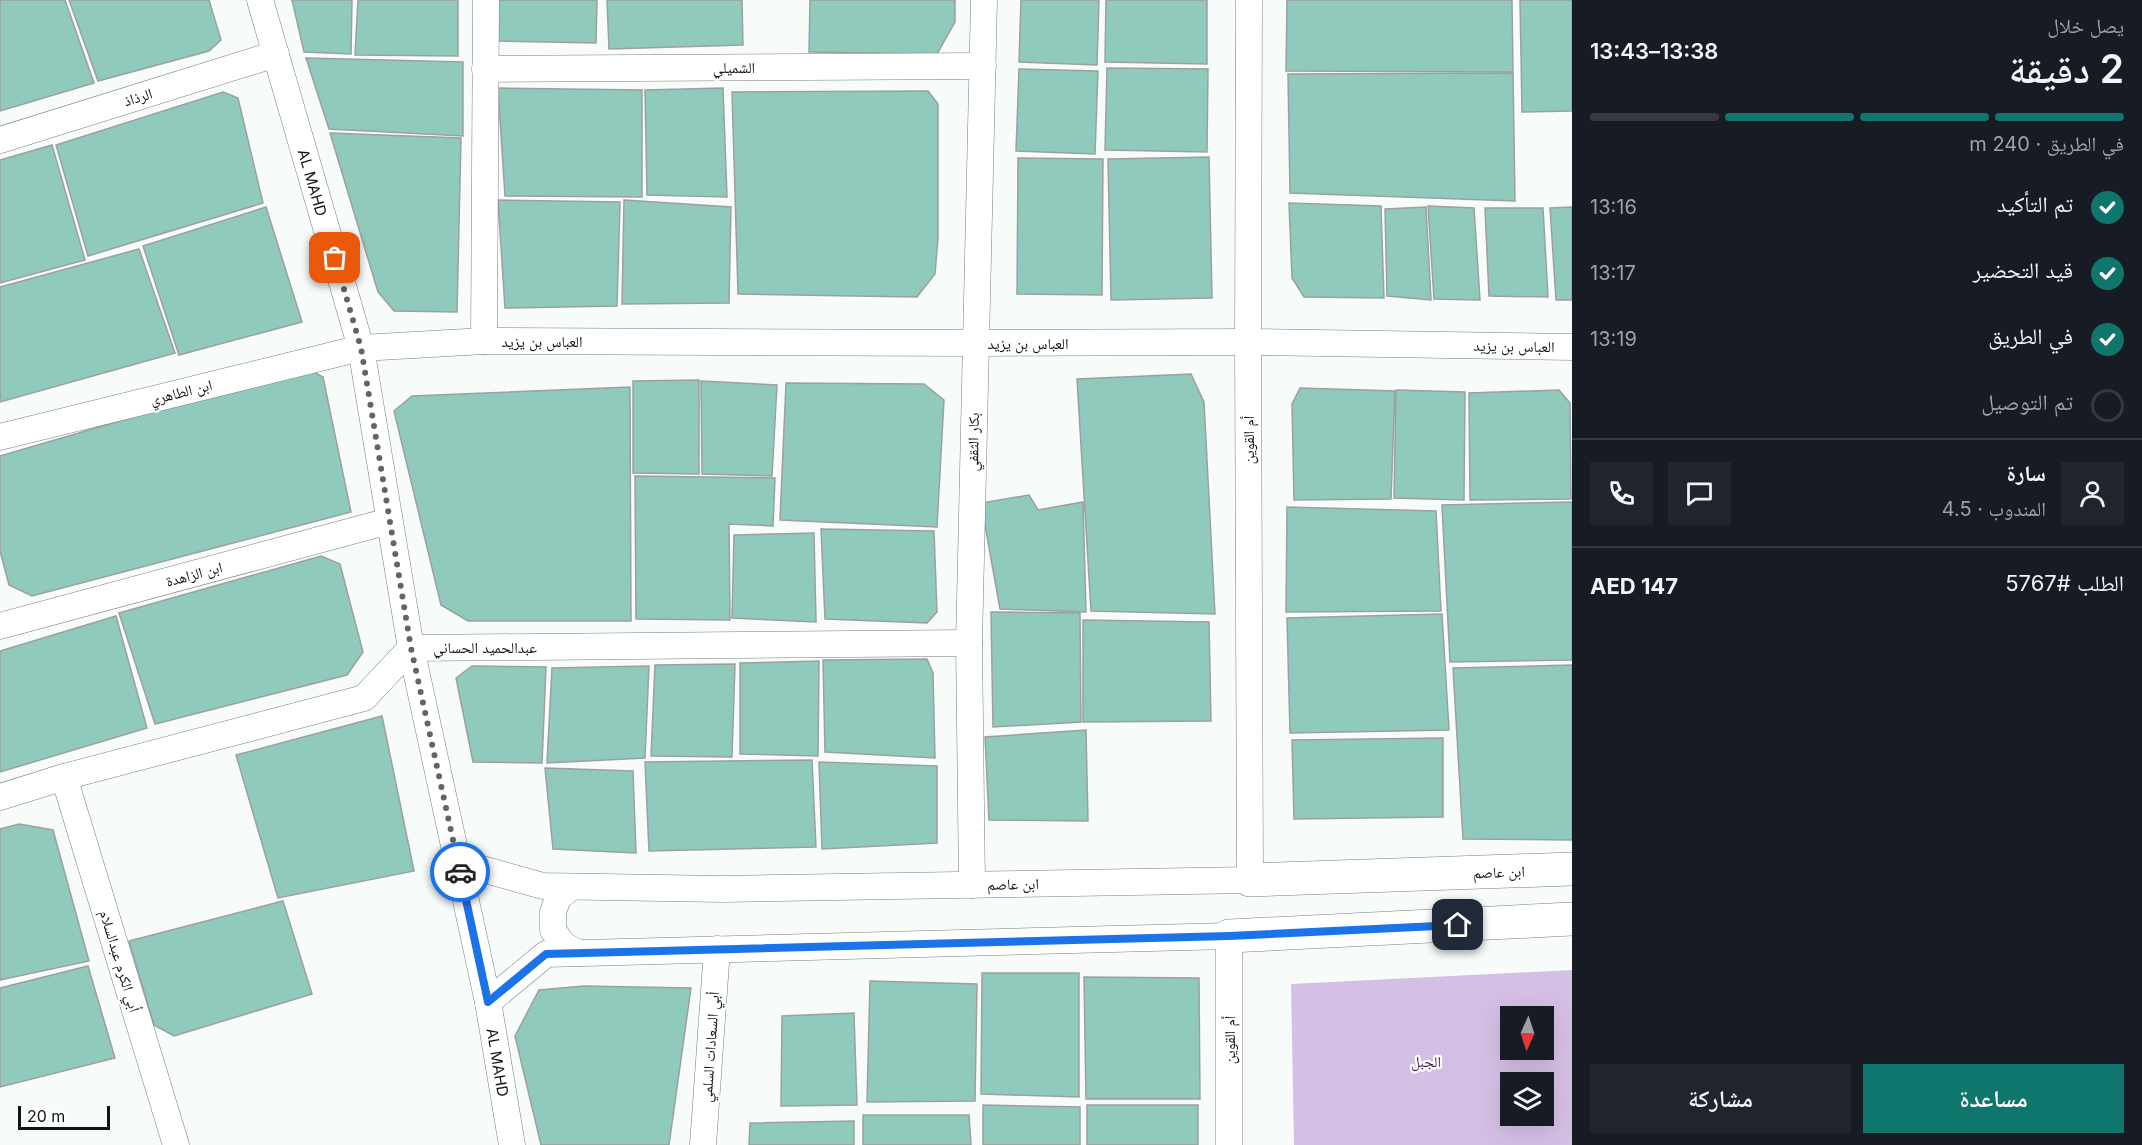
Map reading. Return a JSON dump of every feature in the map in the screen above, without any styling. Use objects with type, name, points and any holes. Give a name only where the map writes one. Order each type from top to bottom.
[{"type":"street","name":"AL MAHD","points":[[260,0],[361,348],[411,648],[488,1002],[512,1145]]},
{"type":"street","name":"العباس بن يزيد","points":[[484,341],[486,0]]},
{"type":"street","name":"بكار الثقفي","points":[[972,885],[969,643],[984,0]]},
{"type":"street","name":"أم القوين","points":[[1249,0],[1250,880]]},
{"type":"street","name":"الرذاذ","points":[[0,140],[276,54]]},
{"type":"street","name":"الشميلي","points":[[485,69],[983,66]]},
{"type":"street","name":"العباس بن يزيد","points":[[361,348],[484,341],[975,344],[1248,342],[1572,347]]},
{"type":"street","name":"ابن الطاهري","points":[[0,437],[361,348]]},
{"type":"street","name":"ابن الزاهدة","points":[[0,626],[389,521]]},
{"type":"street","name":"عبدالحميد الحساني","points":[[0,797],[64,777],[364,698],[411,648],[969,643]]},
{"type":"street","name":"أبي الكرم عبدالسلام","points":[[64,777],[176,1145]]},
{"type":"street","name":"ابن عاصم","points":[[458,862],[543,886],[722,889],[1250,880],[1572,869]]},
{"type":"street","points":[[571,887],[558,898],[553,912],[553,930],[563,945],[579,953]]},
{"type":"street","points":[[488,1002],[546,954],[1229,936],[1572,920]]},
{"type":"street","name":"أم القوين","points":[[1229,936],[1229,1145]]},
{"type":"street","name":"أبي السعادات السلمي","points":[[703,1145],[717,949]]},
{"type":"green space","name":"الجبل","points":[[1572,970],[1572,1145],[1294,1145],[1291,984]]},
{"type":"building","points":[[0,0],[65,0],[94,83],[0,111]]},
{"type":"building","points":[[69,0],[209,0],[221,40],[209,51],[98,81]]},
{"type":"building","points":[[292,0],[352,0],[351,54],[304,52]]},
{"type":"building","points":[[358,0],[458,0],[458,56],[355,55]]},
{"type":"building","points":[[498,0],[597,0],[596,43],[497,41]]},
{"type":"building","points":[[607,0],[742,0],[743,45],[609,49]]},
{"type":"building","points":[[810,0],[955,0],[955,22],[937,54],[809,52]]},
{"type":"building","points":[[1021,0],[1099,0],[1097,65],[1019,62]]},
{"type":"building","points":[[1106,0],[1207,0],[1207,64],[1105,62]]},
{"type":"building","points":[[1287,0],[1512,0],[1513,72],[1286,71]]},
{"type":"building","points":[[1520,0],[1572,0],[1572,111],[1522,112]]},
{"type":"building","points":[[306,58],[463,62],[463,136],[329,129]]},
{"type":"building","points":[[1107,68],[1208,69],[1207,152],[1105,150]]},
{"type":"building","points":[[1019,69],[1098,71],[1095,154],[1016,151]]},
{"type":"building","points":[[1513,73],[1515,201],[1290,193],[1288,74]]},
{"type":"building","points":[[498,88],[642,90],[642,197],[505,196]]},
{"type":"building","points":[[723,88],[727,197],[647,195],[645,90]]},
{"type":"building","points":[[928,91],[938,104],[938,238],[935,274],[917,297],[738,294],[732,92]]},
{"type":"building","points":[[223,92],[238,98],[263,203],[88,256],[56,145]]},
{"type":"building","points":[[330,133],[461,138],[457,312],[394,311],[378,292]]},
{"type":"building","points":[[52,145],[85,260],[0,283],[0,160]]},
{"type":"building","points":[[1209,157],[1212,298],[1111,300],[1108,159]]},
{"type":"building","points":[[1018,158],[1103,159],[1102,295],[1017,294]]},
{"type":"building","points":[[498,200],[620,202],[617,306],[505,308]]},
{"type":"building","points":[[624,200],[731,207],[729,303],[622,304]]},
{"type":"building","points":[[1289,203],[1381,206],[1384,298],[1304,297],[1292,278]]},
{"type":"building","points":[[1428,206],[1474,208],[1480,300],[1434,299]]},
{"type":"building","points":[[266,207],[302,322],[179,355],[143,246]]},
{"type":"building","points":[[1426,207],[1431,300],[1387,296],[1385,209]]},
{"type":"building","points":[[1572,207],[1572,300],[1556,300],[1550,208]]},
{"type":"building","points":[[1485,208],[1543,208],[1548,297],[1489,296]]},
{"type":"building","points":[[139,249],[175,353],[0,402],[0,287]]},
{"type":"building","points":[[304,367],[323,377],[351,512],[32,596],[9,585],[0,551],[0,456]]},
{"type":"building","points":[[1191,374],[1204,402],[1215,614],[1091,611],[1077,379]]},
{"type":"building","points":[[699,380],[699,474],[633,473],[633,381]]},
{"type":"building","points":[[701,381],[777,385],[772,476],[702,474]]},
{"type":"building","points":[[786,383],[924,384],[944,400],[937,527],[780,520]]},
{"type":"building","points":[[630,387],[631,621],[468,621],[441,605],[394,411],[412,396]]},
{"type":"building","points":[[1300,388],[1395,391],[1391,499],[1294,500],[1292,404]]},
{"type":"building","points":[[1396,390],[1465,392],[1464,500],[1394,498]]},
{"type":"building","points":[[1559,390],[1570,403],[1571,499],[1470,500],[1469,393]]},
{"type":"building","points":[[635,476],[775,478],[773,526],[729,524],[730,620],[636,619]]},
{"type":"building","points":[[1029,495],[1038,510],[1083,502],[1086,612],[1000,609],[981,503]]},
{"type":"building","points":[[1572,502],[1572,660],[1450,662],[1442,505]]},
{"type":"building","points":[[1287,507],[1436,511],[1441,611],[1286,612]]},
{"type":"building","points":[[821,529],[934,531],[937,612],[927,623],[825,619]]},
{"type":"building","points":[[814,533],[816,622],[732,618],[734,535]]},
{"type":"building","points":[[321,556],[340,564],[363,652],[347,675],[155,724],[119,613]]},
{"type":"building","points":[[991,612],[1080,613],[1081,722],[993,727]]},
{"type":"building","points":[[1442,614],[1449,730],[1290,733],[1287,618]]},
{"type":"building","points":[[116,616],[147,728],[0,772],[0,651]]},
{"type":"building","points":[[1083,620],[1209,622],[1211,721],[1083,722]]},
{"type":"building","points":[[927,659],[933,673],[935,758],[825,752],[823,660]]},
{"type":"building","points":[[819,661],[818,756],[740,754],[740,663]]},
{"type":"building","points":[[735,664],[732,757],[651,756],[655,665]]},
{"type":"building","points":[[1572,665],[1572,840],[1463,839],[1453,668]]},
{"type":"building","points":[[472,666],[546,667],[542,763],[473,762],[456,678]]},
{"type":"building","points":[[649,666],[645,758],[547,763],[552,668]]},
{"type":"building","points":[[382,716],[414,871],[278,898],[236,755]]},
{"type":"building","points":[[1086,730],[1088,821],[989,820],[985,737]]},
{"type":"building","points":[[1443,738],[1443,817],[1294,819],[1292,740]]},
{"type":"building","points":[[812,760],[816,847],[649,851],[645,762]]},
{"type":"building","points":[[819,762],[937,766],[937,843],[822,849]]},
{"type":"building","points":[[545,768],[633,771],[636,853],[553,849]]},
{"type":"building","points":[[19,824],[53,830],[89,961],[0,980],[0,829]]},
{"type":"building","points":[[283,901],[312,994],[174,1036],[154,1025],[129,941]]},
{"type":"building","points":[[88,966],[115,1058],[0,1087],[0,988]]},
{"type":"building","points":[[982,973],[1079,973],[1079,1097],[981,1094]]},
{"type":"building","points":[[1084,977],[1199,978],[1200,1099],[1086,1099]]},
{"type":"building","points":[[870,981],[977,984],[975,1101],[867,1102]]},
{"type":"building","points":[[584,986],[691,988],[669,1145],[541,1145],[515,1036],[539,990]]},
{"type":"building","points":[[854,1013],[857,1105],[781,1106],[782,1016]]},
{"type":"building","points":[[983,1105],[1080,1107],[1080,1145],[983,1145]]},
{"type":"building","points":[[1087,1105],[1198,1105],[1198,1145],[1087,1145]]},
{"type":"building","points":[[863,1115],[969,1115],[971,1145],[863,1145]]},
{"type":"building","points":[[854,1121],[854,1145],[749,1145],[750,1123]]},
{"type":"way so far","points":[[335,258],[361,348],[411,648],[460,872]]},
{"type":"route","points":[[460,872],[488,1002],[546,954],[1229,936],[1458,925]]}]
